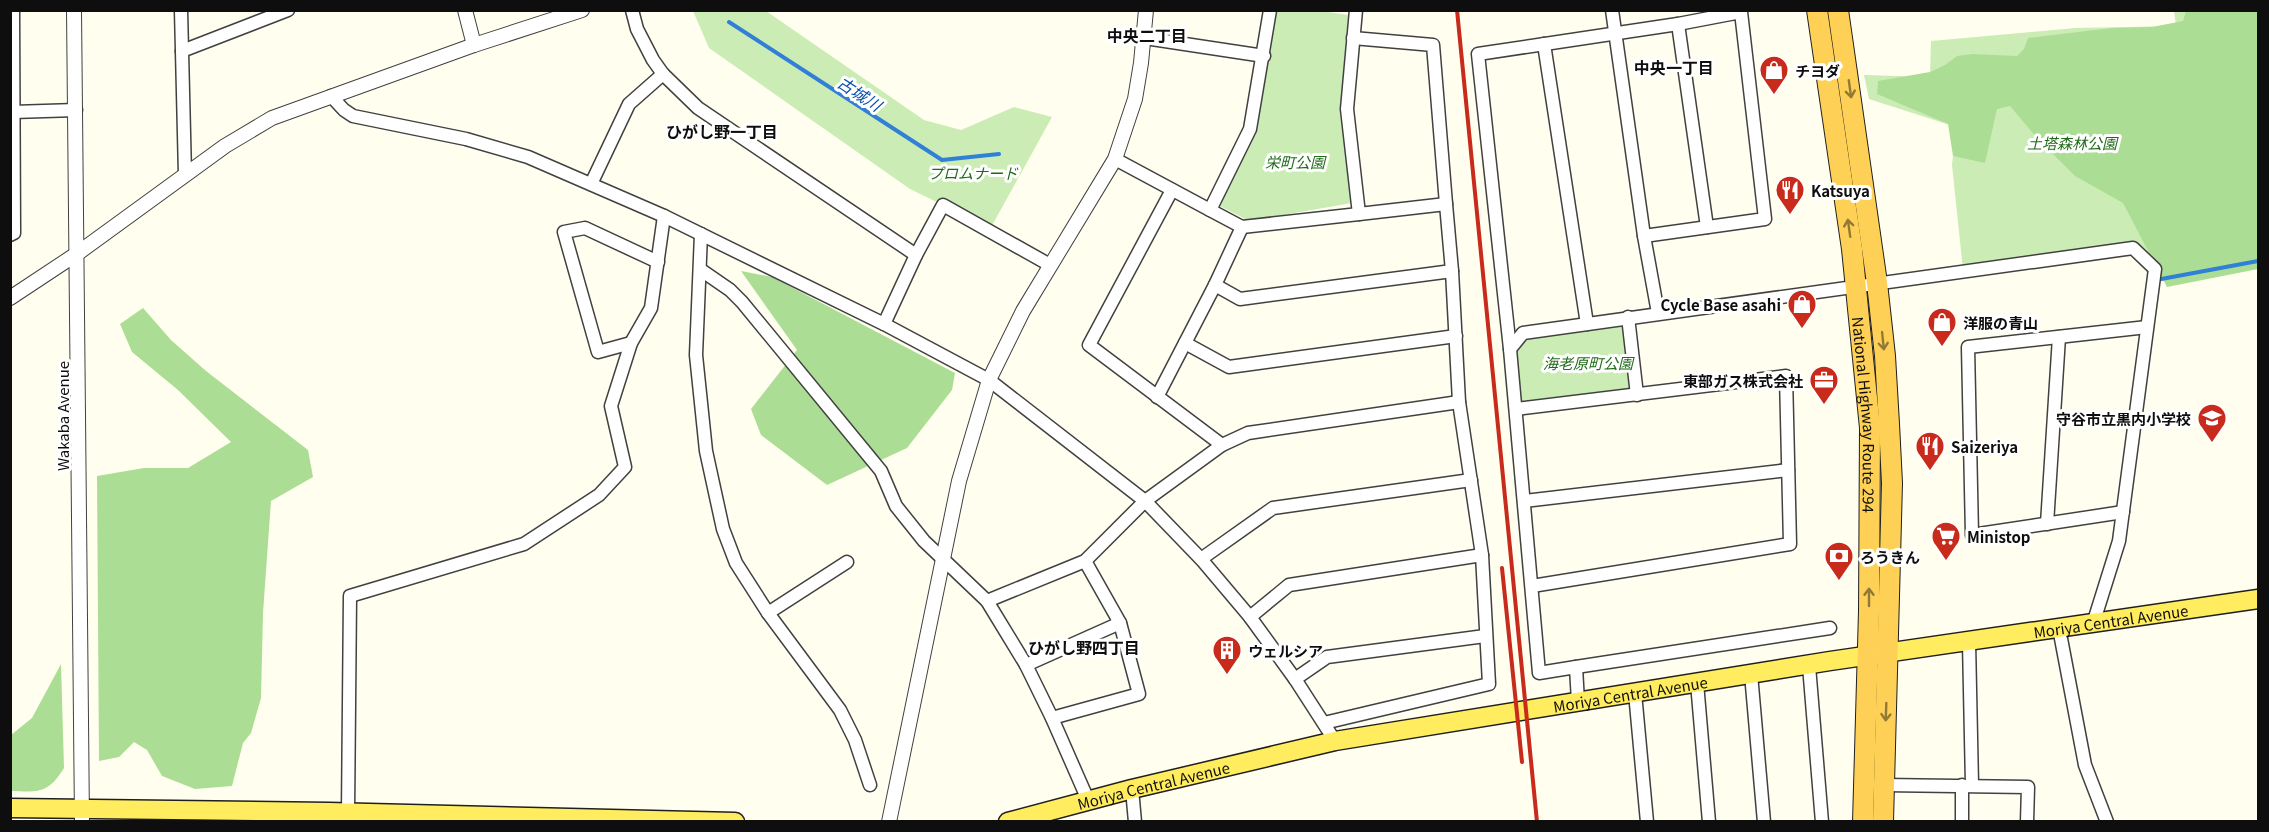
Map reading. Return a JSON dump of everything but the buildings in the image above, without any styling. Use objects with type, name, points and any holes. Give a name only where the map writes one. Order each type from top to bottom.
[{"type":"highway","name":"National Highway Route 294","points":[[1817,10],[1856,286],[1870,428],[1868,656],[1863,822]]},
{"type":"highway","name":"National Highway Route 294","points":[[1838,10],[1885,356],[1892,483],[1883,822]]},
{"type":"main road","name":"Moriya Central Avenue","points":[[1008,822],[1132,789],[1335,741],[1868,656],[2259,599]]},
{"type":"main road","points":[[10,808],[82,815],[329,817],[348,813],[735,822]]},
{"type":"street","points":[[10,235],[14,233],[13,10]]},
{"type":"street","name":"Wakaba Avenue","points":[[74,10],[82,815]]},
{"type":"street","points":[[182,10],[185,175]]},
{"type":"street","points":[[182,51],[288,10]]},
{"type":"street","points":[[465,10],[474,45]]},
{"type":"street","points":[[10,298],[78,253],[249,130],[273,118],[331,96],[474,45],[582,10]]},
{"type":"street","points":[[632,10],[642,39],[653,60],[663,74],[698,108],[916,255]]},
{"type":"street","points":[[889,822],[959,481],[989,380],[1023,311],[1114,159],[1135,99],[1146,10]]},
{"type":"street","points":[[1210,210],[1250,129],[1270,10]]},
{"type":"street","points":[[1356,10],[1347,109],[1359,213]]},
{"type":"street","points":[[1612,10],[1644,236],[1658,313]]},
{"type":"street","points":[[1644,236],[1765,219],[1741,12],[1678,24],[1478,54],[1516,409],[1539,673],[1830,628]]},
{"type":"street","points":[[1678,24],[1707,227]]},
{"type":"street","points":[[1144,38],[1264,56]]},
{"type":"street","points":[[1324,723],[1490,684],[1485,636],[1482,555],[1459,402],[1452,271],[1433,45],[1353,38]]},
{"type":"street","points":[[1544,44],[1587,324]]},
{"type":"street","points":[[591,184],[629,104],[663,74]]},
{"type":"street","points":[[331,96],[337,105],[353,116],[466,139],[528,158],[591,184],[664,216],[884,324],[989,380],[1145,501],[1201,559],[1250,617],[1295,679],[1335,741]]},
{"type":"street","points":[[13,112],[76,110]]},
{"type":"street","points":[[1114,159],[1242,227],[1446,204]]},
{"type":"street","points":[[1172,190],[1089,345],[1222,445]]},
{"type":"street","points":[[884,324],[916,255],[943,205],[1050,265]]},
{"type":"street","points":[[348,813],[350,596],[524,544],[599,495],[625,467],[611,405],[631,343],[651,308],[664,216]]},
{"type":"street","points":[[1157,397],[1242,227]]},
{"type":"street","points":[[631,343],[598,352],[564,232],[585,228],[657,262]]},
{"type":"street","points":[[701,234],[696,355],[706,451],[723,529],[736,563],[768,613],[840,710],[855,740],[870,785]]},
{"type":"street","points":[[1510,349],[1523,333],[2133,248],[2155,269],[2119,541],[2093,624]]},
{"type":"street","points":[[701,270],[730,290],[742,302],[881,471],[896,506],[924,541],[987,600],[1026,665],[1088,800]]},
{"type":"street","points":[[1215,285],[1240,299],[1452,271]]},
{"type":"street","points":[[1628,317],[1637,395]]},
{"type":"street","points":[[2123,512],[1972,535],[1968,347],[2147,327]]},
{"type":"street","points":[[1185,343],[1229,367],[1456,336]]},
{"type":"street","points":[[2047,524],[2059,337]]},
{"type":"street","points":[[1516,409],[1786,376],[1790,544],[1532,586]]},
{"type":"street","points":[[987,600],[1085,561],[1145,501],[1222,445],[1248,433],[1459,402]]},
{"type":"street","points":[[1524,501],[1788,470]]},
{"type":"street","points":[[1201,559],[1273,508],[1471,480]]},
{"type":"street","points":[[1250,617],[1288,585],[1482,555]]},
{"type":"street","points":[[1052,718],[1139,694],[1120,623],[1085,561]]},
{"type":"street","points":[[768,613],[847,562]]},
{"type":"street","points":[[1026,665],[1120,623]]},
{"type":"street","points":[[2059,628],[2085,765],[2108,822]]},
{"type":"street","points":[[1295,679],[1327,657],[1485,636]]},
{"type":"street","points":[[1962,822],[1967,785],[1969,642]]},
{"type":"street","points":[[1809,666],[1822,822]]},
{"type":"street","points":[[1576,667],[1578,702]]},
{"type":"street","points":[[1751,674],[1764,822]]},
{"type":"street","points":[[1697,683],[1709,822]]},
{"type":"street","points":[[1635,693],[1647,822]]},
{"type":"street","points":[[1884,785],[2028,787],[2027,822]]},
{"type":"street","points":[[1132,789],[1135,822]]},
{"type":"green space","name":"プロムナード","points":[[693,11],[766,11],[924,120],[961,130],[1014,107],[1052,117],[989,231],[910,189],[709,48]]},
{"type":"green space","name":"栄町公園","points":[[1275,11],[1322,11],[1348,15],[1340,113],[1352,203],[1249,221],[1216,204],[1252,128]]},
{"type":"green space","name":"土塔森林公園","points":[[2174,11],[2258,11],[2155,269],[2133,248],[1963,270],[1952,165],[1956,127],[1869,99],[1864,75],[1930,77],[1931,41],[2075,28],[2176,26]]},
{"type":"green space","name":"土塔森林公園","points":[[2186,11],[2258,11],[2258,269],[2167,287],[2123,203],[2075,176],[2036,137],[2010,106],[1997,109],[1985,163],[1953,156],[1948,124],[1877,94],[1878,81],[1930,72],[1957,56],[1972,54],[2017,56],[2024,49],[2028,38],[2112,28],[2152,27],[2183,21]]},
{"type":"green space","points":[[741,271],[772,277],[955,373],[952,390],[907,448],[827,485],[761,435],[751,409],[797,350]]},
{"type":"green space","points":[[143,308],[171,340],[206,371],[308,450],[313,477],[271,501],[263,613],[261,698],[251,733],[243,743],[232,786],[195,789],[162,776],[147,750],[134,742],[119,757],[99,761],[97,476],[144,468],[188,468],[231,442],[178,390],[132,352],[120,324]]},
{"type":"green space","name":"海老原町公園","points":[[1628,317],[1637,395],[1516,409],[1510,349],[1523,333]]},
{"type":"green space","points":[[61,664],[64,768],[53,783],[42,790],[11,791],[11,735],[32,718]]},
{"type":"waterway","name":"古城川","points":[[729,22],[942,160],[999,154]]},
{"type":"waterway","points":[[2156,280],[2258,261]]},
{"type":"railway","points":[[1457,10],[1537,822]]},
{"type":"railway","points":[[1502,568],[1522,762]]},
{"type":"place","name":"チヨダ","points":[[1774,96]]},
{"type":"place","name":"Katsuya","points":[[1790,216]]},
{"type":"place","name":"Cycle Base asahi","points":[[1802,330]]},
{"type":"place","name":"洋服の青山","points":[[1942,348]]},
{"type":"place","name":"東部ガス株式会社","points":[[1824,406]]},
{"type":"place","name":"守谷市立黒内小学校","points":[[2212,444]]},
{"type":"place","name":"Saizeriya","points":[[1930,472]]},
{"type":"place","name":"Ministop","points":[[1946,562]]},
{"type":"place","name":"ろうきん","points":[[1839,582]]},
{"type":"place","name":"ウェルシア","points":[[1227,676]]},
{"type":"district","name":"中央二丁目","points":[[1147,35]]},
{"type":"district","name":"中央一丁目","points":[[1674,67]]},
{"type":"district","name":"ひがし野一丁目","points":[[722,131]]},
{"type":"district","name":"ひがし野四丁目","points":[[1084,647]]}]
